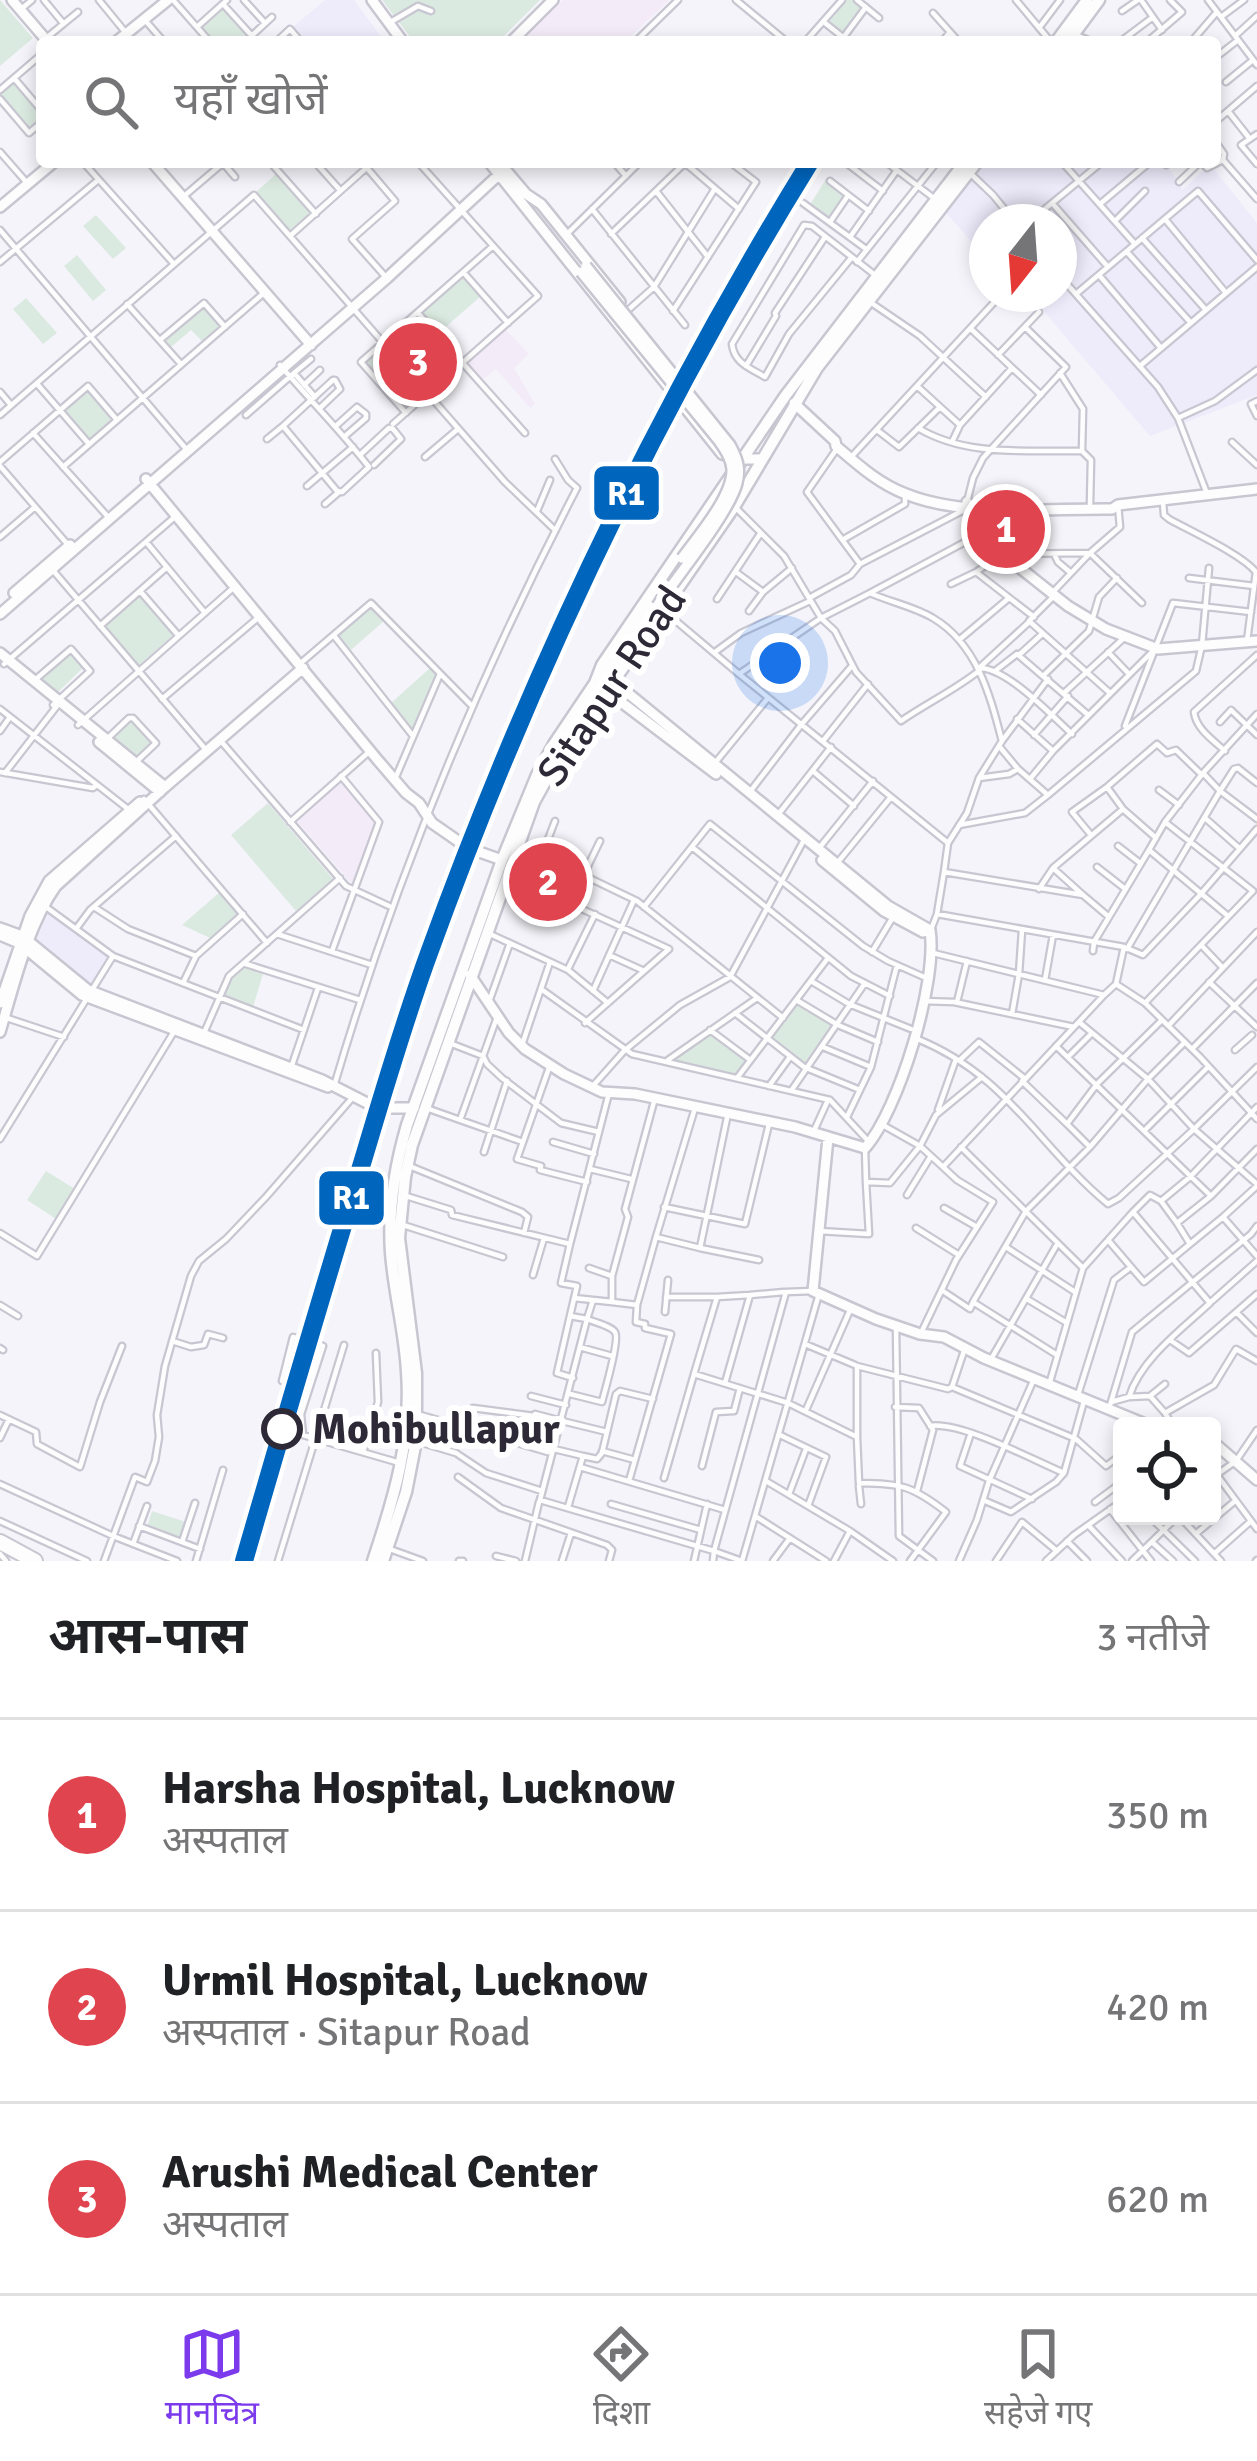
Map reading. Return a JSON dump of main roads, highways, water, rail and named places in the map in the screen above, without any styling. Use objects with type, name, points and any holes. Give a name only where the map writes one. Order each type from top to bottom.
[{"type":"highway","points":[[2,1555],[21,1561]]},
{"type":"highway","points":[[2,1555],[35,1561]]},
{"type":"main road","points":[[1070,35],[1087,0]]},
{"type":"main road","points":[[1070,35],[1099,0]]},
{"type":"main road","name":"Sitapur Road","points":[[385,1555],[407,1466],[407,1372],[391,1250],[398,1162],[546,778],[599,683],[602,664],[638,610],[794,403],[875,275],[966,168]]},
{"type":"main road","name":"Sitapur Road","points":[[373,1561],[416,1441],[416,1373],[401,1270],[400,1224],[419,1107],[502,860],[538,775],[562,732],[599,683],[616,678],[657,606],[734,507],[752,456],[786,395],[966,168]]},
{"type":"place","name":"Arushi Medical Center","points":[[418,362]]},
{"type":"place","name":"Harsha Hospital, Lucknow","points":[[1006,529]]},
{"type":"place","name":"Urmil Hospital, Lucknow","points":[[548,882]]},
{"type":"place","name":"Mohibullapur","points":[[282,1429]]}]
